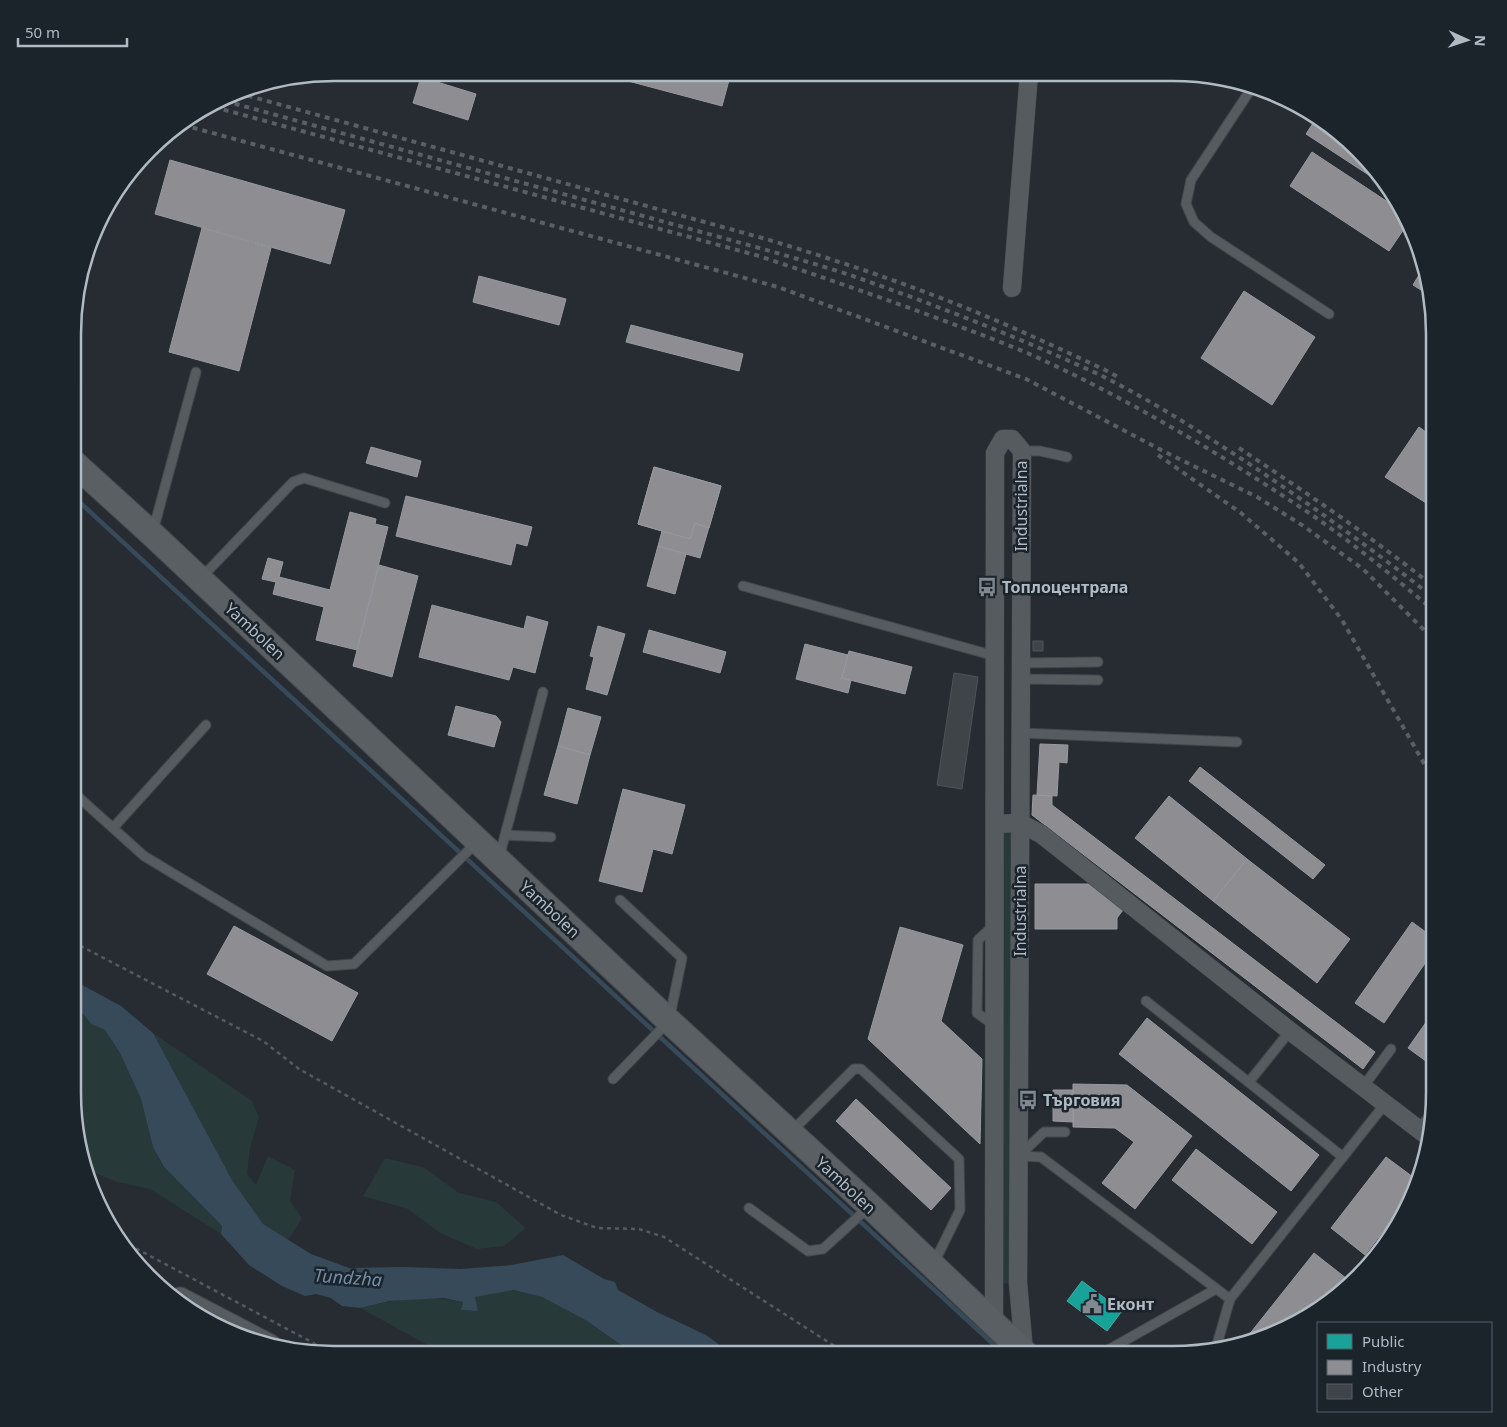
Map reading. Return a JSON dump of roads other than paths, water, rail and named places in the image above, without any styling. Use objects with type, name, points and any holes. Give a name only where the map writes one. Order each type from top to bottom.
[{"type":"main road","name":"Yambolen","points":[[81,469],[1018,1346]]},
{"type":"street","points":[[1012,288],[1028,81]]},
{"type":"street","name":"Industrialna","points":[[994,1323],[995,453],[1003,439],[1012,439],[1022,451],[1018,1283],[1024,1346]]},
{"type":"street","points":[[995,656],[1021,671]]},
{"type":"street","points":[[995,824],[1020,823],[1041,834],[1290,1031],[1423,1132]]},
{"type":"street","points":[[994,925],[1020,901]]},
{"type":"street","points":[[994,1025],[1019,1043]]},
{"type":"lane","points":[[1249,93],[1191,180],[1186,204],[1194,222],[1211,237],[1329,314]]},
{"type":"lane","points":[[152,534],[196,372]]},
{"type":"lane","points":[[1022,451],[1040,451],[1067,456]]},
{"type":"lane","points":[[200,579],[293,482],[304,478],[385,503]]},
{"type":"lane","points":[[743,586],[995,656]]},
{"type":"lane","points":[[1021,671],[1098,662]]},
{"type":"lane","points":[[1021,671],[1098,680]]},
{"type":"lane","points":[[498,860],[543,692]]},
{"type":"lane","points":[[113,828],[206,725]]},
{"type":"lane","points":[[1021,733],[1237,742]]},
{"type":"lane","points":[[81,799],[144,856],[327,966],[354,964],[478,841]]},
{"type":"lane","points":[[505,835],[551,837]]},
{"type":"lane","points":[[613,1079],[669,1021],[682,958],[620,900]]},
{"type":"lane","points":[[1146,1000],[1343,1157]]},
{"type":"lane","points":[[1249,1082],[1290,1031]]},
{"type":"lane","points":[[1363,1086],[1391,1049]]},
{"type":"lane","points":[[790,1133],[854,1069],[862,1069],[959,1159],[960,1210],[933,1266]]},
{"type":"lane","points":[[1218,1342],[1230,1300],[1385,1104]]},
{"type":"lane","points":[[1019,1156],[1044,1132],[1065,1132]]},
{"type":"lane","points":[[1019,1156],[1041,1157],[1230,1300]]},
{"type":"lane","points":[[749,1208],[808,1250],[823,1249],[870,1206]]},
{"type":"lane","points":[[1115,1346],[1216,1288]]},
{"type":"water","name":"Tundzha","points":[[81,984],[121,1006],[153,1033],[232,1180],[263,1224],[311,1254],[349,1268],[460,1269],[512,1265],[563,1255],[604,1279],[615,1282],[618,1290],[657,1312],[706,1335],[721,1346],[623,1346],[587,1321],[542,1297],[514,1290],[475,1297],[478,1311],[461,1310],[463,1302],[444,1298],[389,1301],[360,1308],[342,1306],[331,1298],[316,1294],[305,1296],[282,1286],[249,1265],[221,1234],[222,1226],[164,1167],[153,1147],[141,1099],[120,1053],[105,1030],[91,1024],[81,1011]]},
{"type":"waterway","points":[[81,503],[995,1346]]},
{"type":"railway","points":[[250,96],[766,239],[829,259],[912,287],[976,312],[1120,378]]},
{"type":"railway","points":[[232,103],[816,264],[911,297],[1007,334],[1100,375],[1175,417],[1248,463],[1319,512],[1426,592]]},
{"type":"railway","points":[[219,108],[759,256],[899,304],[1021,350],[1147,413],[1245,472],[1341,536],[1426,604]]},
{"type":"railway","points":[[190,127],[778,287],[1026,379],[1165,452],[1257,497],[1302,525],[1363,569],[1426,632]]},
{"type":"railway","points":[[1239,448],[1313,498],[1426,580]]},
{"type":"railway","points":[[1158,455],[1241,513],[1299,563],[1342,620],[1426,767]]},
{"type":"place","name":"Топлоцентрала","points":[[987,587]]},
{"type":"place","name":"Търговия","points":[[1028,1100]]},
{"type":"place","name":"Еконт","points":[[1092,1304]]}]
